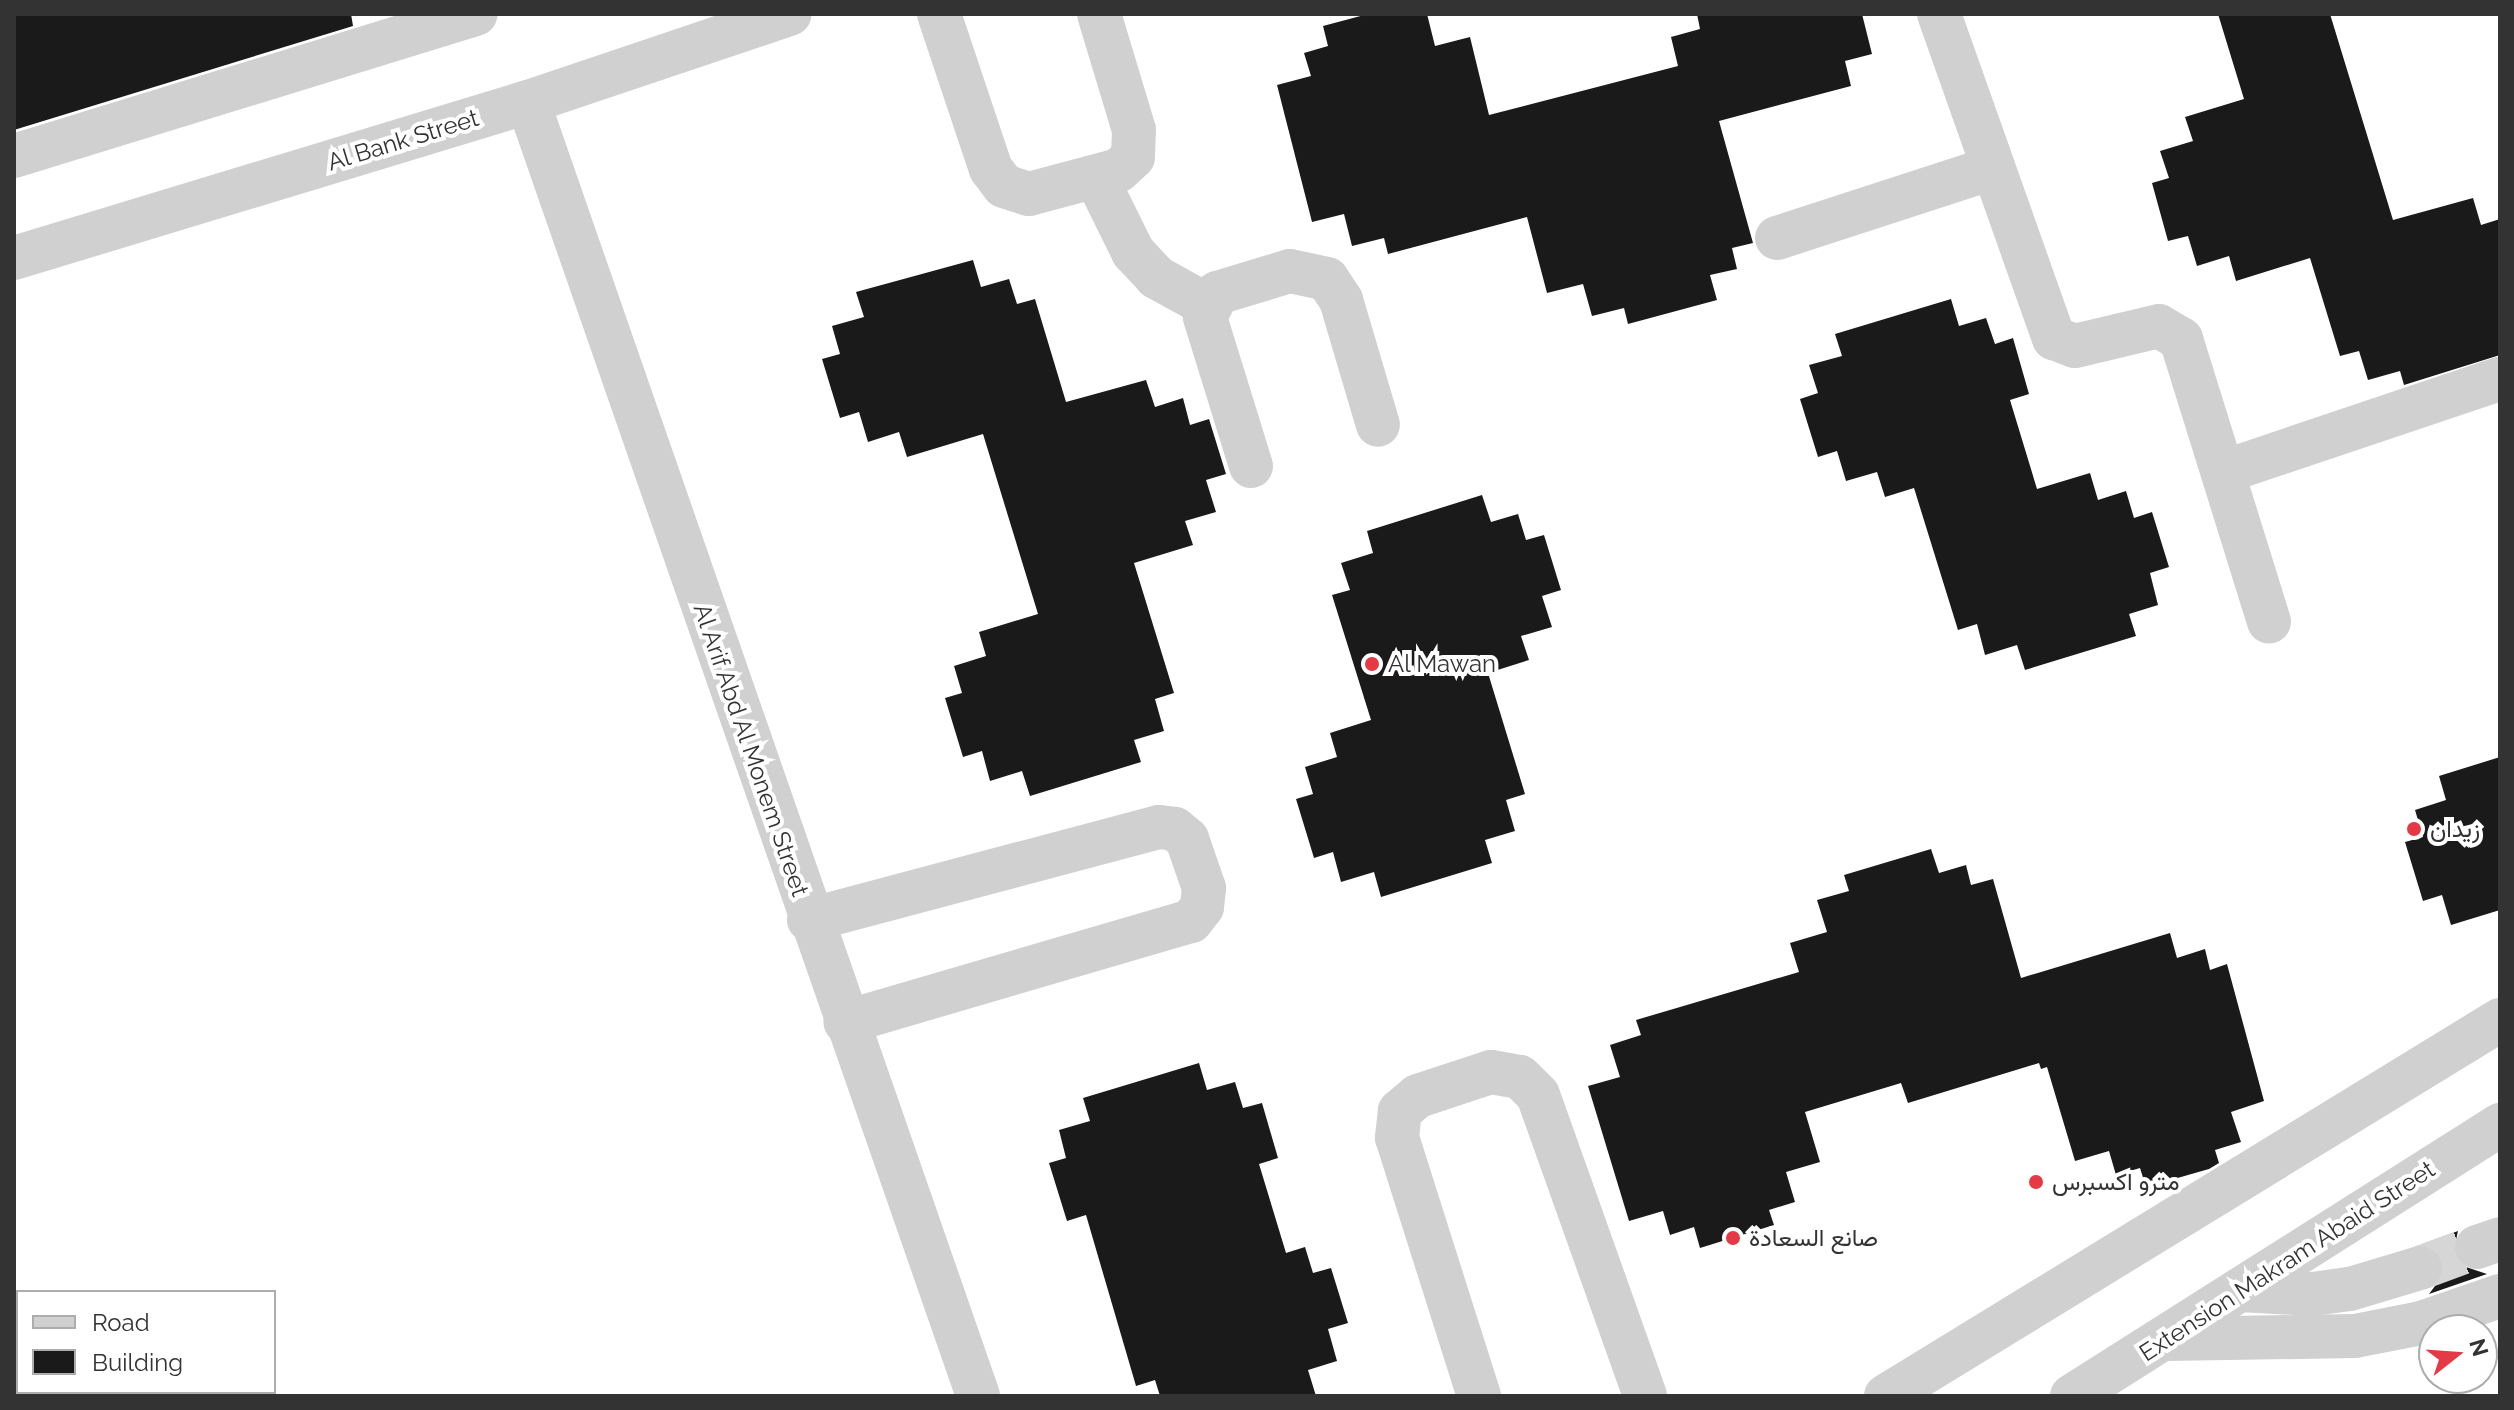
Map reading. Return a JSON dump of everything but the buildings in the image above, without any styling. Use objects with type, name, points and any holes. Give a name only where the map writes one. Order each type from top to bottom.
[{"type":"street","points":[[14,156],[475,14]]},
{"type":"street","name":"Al Bank Street","points":[[14,258],[528,102],[790,14]]},
{"type":"street","points":[[939,14],[996,178],[1029,194],[1096,177],[1127,165],[1137,144],[1099,14]]},
{"type":"street","points":[[1939,14],[2054,338],[2075,346],[2145,327],[2172,330],[2186,351],[2269,622]]},
{"type":"street","name":"Al Arif Abd Al Monem Street","points":[[528,102],[809,920],[978,1396]]},
{"type":"street","points":[[1777,238],[1992,168]]},
{"type":"street","points":[[1096,177],[1133,252],[1174,289],[1207,305]]},
{"type":"street","points":[[1251,466],[1207,327],[1207,305],[1217,293],[1290,271],[1327,279],[1341,300],[1378,425]]},
{"type":"street","points":[[2223,472],[2500,379]]},
{"type":"street","points":[[809,920],[1159,827],[1175,829],[1187,839],[1204,888],[1202,907],[1191,921],[845,1022]]},
{"type":"street","points":[[1886,1396],[2500,1020]]},
{"type":"street","points":[[1479,1396],[1397,1138],[1400,1111],[1418,1096],[1491,1072],[1520,1077],[1538,1095],[1645,1396]]},
{"type":"street","name":"Extension Makram Abaid Street","points":[[2072,1396],[2167,1339],[2500,1125]]},
{"type":"street","points":[[2240,1290],[2313,1294],[2420,1268]]},
{"type":"street","points":[[2167,1339],[2355,1336],[2421,1323],[2500,1296]]},
{"type":"tunnel","points":[[2420,1268],[2477,1247]]},
{"type":"place","name":"Al Mawan","points":[[1372,664]]},
{"type":"place","name":"زيدان","points":[[2414,829]]},
{"type":"place","name":"مترو اكسبرس","points":[[2036,1182]]},
{"type":"place","name":"صانع السعادة","points":[[1733,1238]]}]
